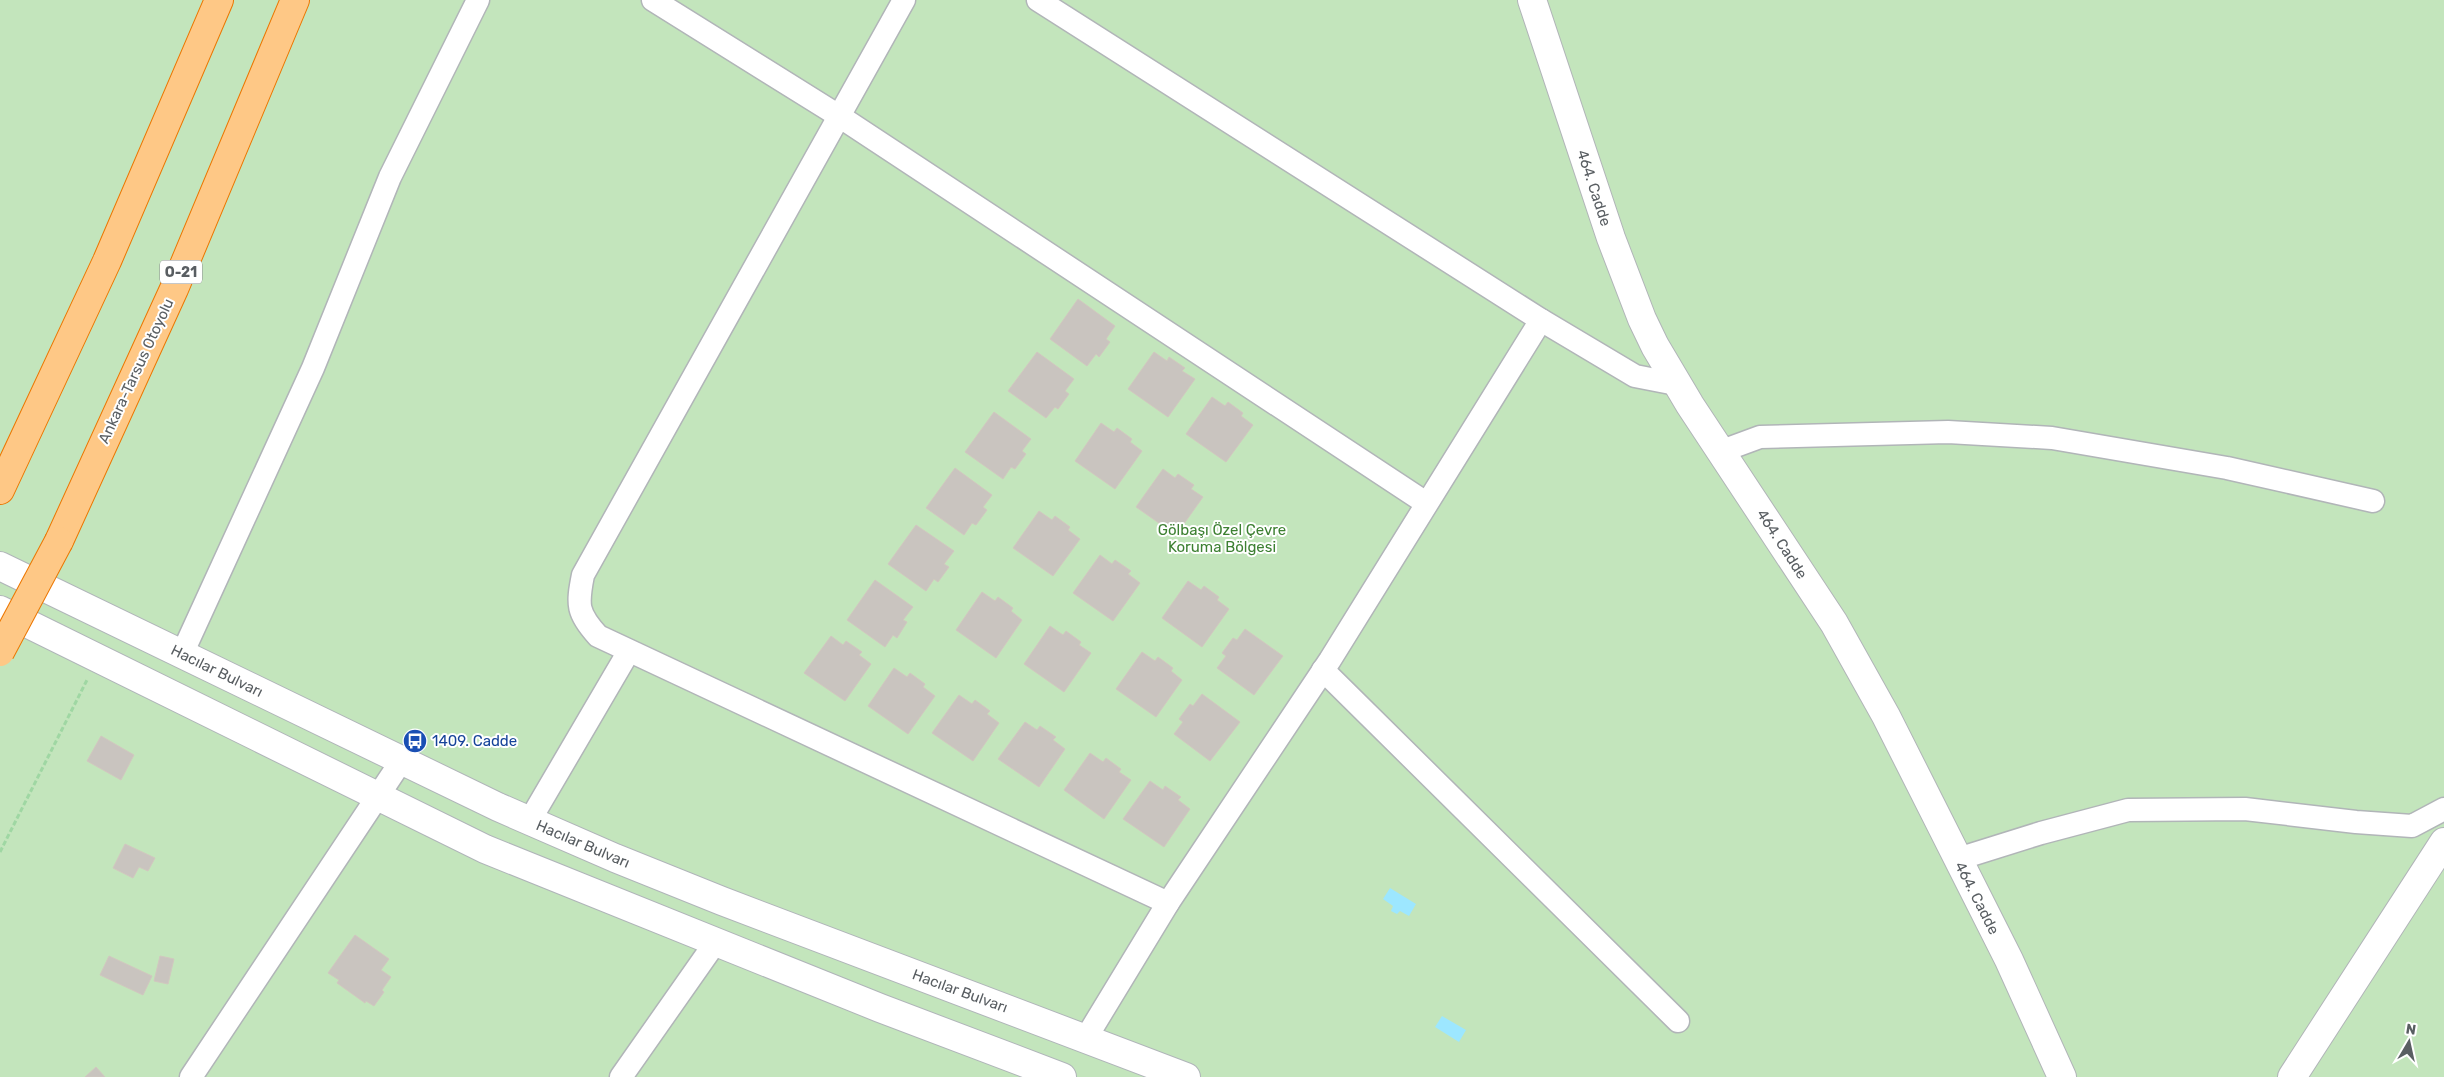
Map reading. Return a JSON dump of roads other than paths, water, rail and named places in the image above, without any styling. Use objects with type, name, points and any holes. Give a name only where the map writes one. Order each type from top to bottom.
[{"type":"highway","points":[[0,490],[107,261],[219,0]]},
{"type":"highway","name":"Ankara-Tarsus Otoyolu","points":[[0,652],[59,541],[174,289],[295,0]]},
{"type":"main road","name":"464. Cadde","points":[[1532,0],[1628,284],[1652,339],[1676,384],[1834,623],[1886,716],[2009,960],[2062,1077]]},
{"type":"main road","name":"Hacılar Bulvarı","points":[[0,566],[402,760],[615,858],[794,929],[1186,1077]]},
{"type":"main road","points":[[0,610],[379,798],[536,871],[1049,1075]]},
{"type":"main road","points":[[2292,1077],[2444,842]]},
{"type":"street","points":[[182,654],[313,368],[390,177],[478,0]]},
{"type":"street","points":[[653,0],[839,116],[1426,503]]},
{"type":"street","points":[[904,0],[583,575],[578,601],[585,622],[598,636],[1168,903]]},
{"type":"street","points":[[1038,0],[1541,320],[1635,376],[1676,384]]},
{"type":"street","points":[[1086,1038],[1168,903],[1322,670],[1541,320]]},
{"type":"street","points":[[1722,451],[1760,437],[1948,432],[2052,438],[2227,468],[2373,501]]},
{"type":"street","points":[[530,820],[629,651]]},
{"type":"street","points":[[1322,670],[1678,1021]]},
{"type":"street","points":[[191,1077],[379,798],[402,760]]},
{"type":"street","points":[[1958,859],[2041,833],[2128,810],[2245,809],[2356,822],[2412,826],[2444,809]]},
{"type":"street","points":[[621,1077],[715,943]]},
{"type":"water","points":[[1390,888],[1416,904],[1409,916],[1400,911],[1397,914],[1391,911],[1393,906],[1383,899]]},
{"type":"water","points":[[1442,1016],[1466,1030],[1459,1042],[1435,1027]]},
{"type":"place","name":"1409. Cadde","points":[[415,741]]},
{"type":"park label","name":"Gölbaşı Özel Çevre Koruma Bölgesi","points":[[1222,538]]}]
